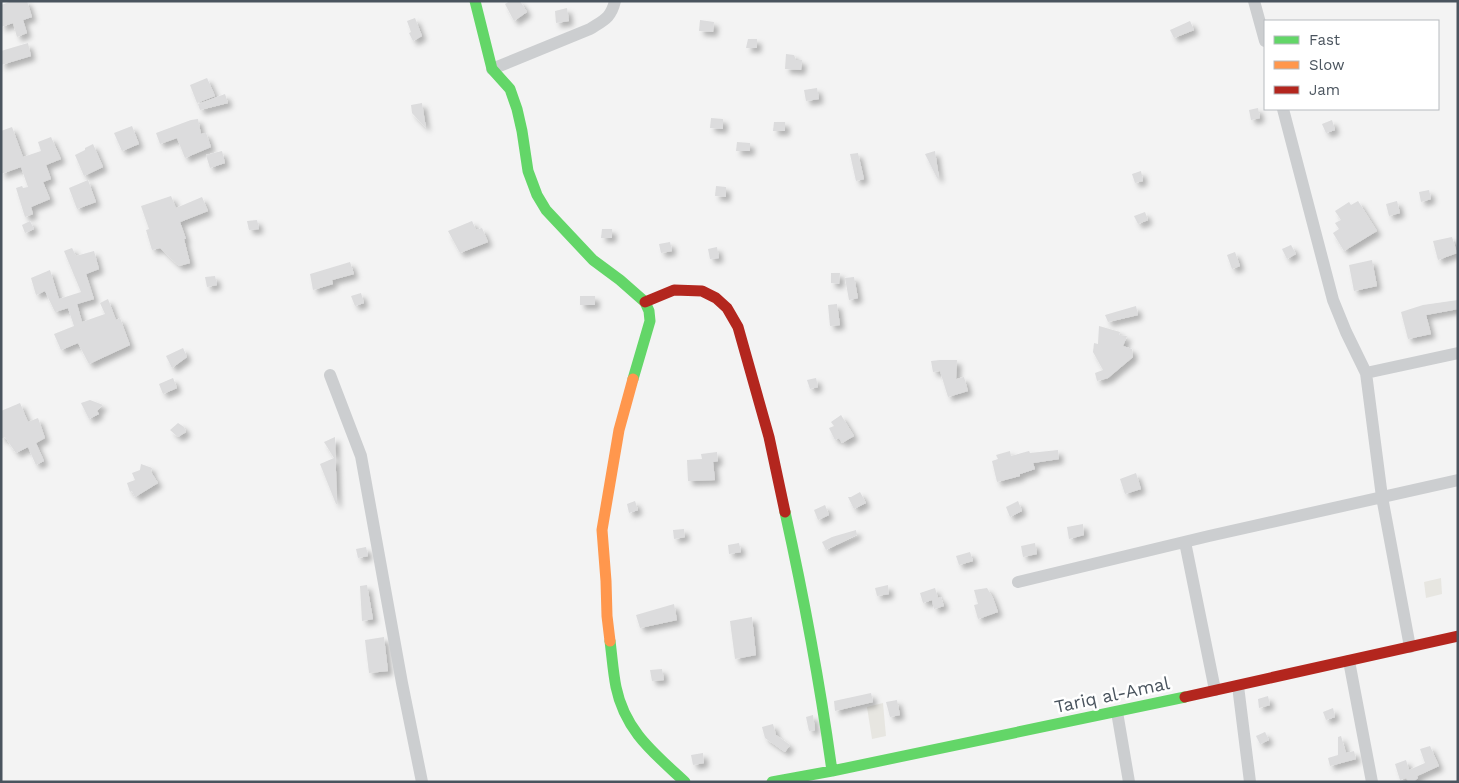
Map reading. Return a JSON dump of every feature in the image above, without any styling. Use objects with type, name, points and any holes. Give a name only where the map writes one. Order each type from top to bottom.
[{"type":"main road","points":[[474,1],[479,14],[492,70],[510,89],[517,109],[528,171],[537,195],[546,210],[593,260],[645,302],[649,311],[650,321],[619,430],[602,530],[607,616],[616,687],[622,707],[630,724],[646,746],[685,782]]},
{"type":"main road","points":[[645,302],[674,290],[702,291],[716,298],[727,308],[738,327],[769,438],[802,587],[822,697],[832,771]]},
{"type":"main road","name":"Tariq al-Amal","points":[[772,782],[1117,712],[1458,636]]},
{"type":"street","points":[[492,70],[590,29],[611,14],[615,1]]},
{"type":"street","points":[[1254,1],[1264,37]]},
{"type":"street","points":[[1283,110],[1333,300],[1366,373],[1382,497],[1410,647]]},
{"type":"street","points":[[1366,373],[1458,354]]},
{"type":"street","points":[[330,375],[361,456],[422,782]]},
{"type":"street","points":[[1018,582],[1458,480]]},
{"type":"street","points":[[1185,542],[1215,690]]},
{"type":"street","points":[[1349,661],[1372,782]]},
{"type":"street","points":[[1238,686],[1250,782]]},
{"type":"street","points":[[1117,712],[1129,782]]},
{"type":"shaded area","points":[[1441,578],[1442,594],[1426,598],[1424,582]]},
{"type":"shaded area","points":[[883,703],[886,736],[872,739],[867,707]]},
{"type":"building","points":[[12,1],[27,1],[32,17],[23,20],[27,33],[17,37],[13,23],[1,27],[1,5]]},
{"type":"building","points":[[510,1],[520,1],[527,12],[514,21],[505,4]]},
{"type":"building","points":[[567,8],[569,21],[556,23],[555,11]]},
{"type":"building","points":[[415,18],[422,36],[413,41],[409,33],[411,32],[407,21]]},
{"type":"building","points":[[700,20],[714,22],[713,32],[699,31]]},
{"type":"building","points":[[1190,21],[1194,30],[1174,38],[1170,30]]},
{"type":"building","points":[[748,39],[757,39],[757,48],[746,48]]},
{"type":"building","points":[[28,43],[31,56],[1,65],[1,51]]},
{"type":"building","points":[[786,54],[794,55],[796,60],[802,60],[801,70],[785,69]]},
{"type":"building","points":[[207,78],[215,96],[197,103],[190,85]]},
{"type":"building","points":[[817,88],[819,99],[806,101],[804,90]]},
{"type":"building","points":[[225,94],[228,103],[200,110],[198,104]]},
{"type":"building","points":[[422,103],[426,128],[412,113],[411,105]]},
{"type":"building","points":[[1258,108],[1260,118],[1251,120],[1249,110]]},
{"type":"building","points":[[711,118],[723,119],[723,129],[710,128]]},
{"type":"building","points":[[198,119],[201,134],[206,133],[211,147],[185,158],[177,138],[160,144],[156,133]]},
{"type":"building","points":[[1332,120],[1335,130],[1326,133],[1322,124]]},
{"type":"building","points":[[774,122],[785,122],[785,131],[773,131]]},
{"type":"building","points":[[132,126],[139,144],[122,151],[114,133]]},
{"type":"building","points":[[12,127],[23,157],[41,151],[38,142],[51,137],[61,159],[46,165],[51,179],[43,182],[50,199],[31,207],[33,214],[25,217],[16,188],[28,187],[21,167],[1,174],[1,131]]},
{"type":"building","points":[[737,142],[750,143],[750,151],[736,151]]},
{"type":"building","points":[[93,144],[103,167],[84,176],[75,155]]},
{"type":"building","points":[[222,151],[225,163],[210,168],[206,155]]},
{"type":"building","points":[[935,151],[939,178],[937,178],[925,154]]},
{"type":"building","points":[[858,153],[864,179],[856,181],[850,154]]},
{"type":"building","points":[[1141,171],[1143,181],[1135,183],[1132,174]]},
{"type":"building","points":[[88,180],[96,202],[77,209],[69,188]]},
{"type":"building","points":[[716,186],[726,187],[726,197],[715,196]]},
{"type":"building","points":[[1429,190],[1431,199],[1421,202],[1419,192]]},
{"type":"building","points":[[171,196],[176,208],[202,197],[208,211],[180,222],[186,239],[184,239],[190,263],[179,266],[160,248],[152,250],[146,230],[149,229],[141,206]]},
{"type":"building","points":[[1358,201],[1377,231],[1344,251],[1333,233],[1339,229],[1335,223],[1341,220],[1335,211],[1349,202],[1351,205]]},
{"type":"building","points":[[1397,201],[1400,213],[1389,216],[1386,204]]},
{"type":"building","points":[[1145,212],[1148,220],[1138,224],[1134,216]]},
{"type":"building","points":[[257,220],[259,229],[249,230],[247,221]]},
{"type":"building","points":[[30,221],[34,229],[25,233],[22,225]]},
{"type":"building","points":[[472,221],[476,230],[482,228],[488,242],[460,253],[448,231]]},
{"type":"building","points":[[602,229],[612,229],[612,238],[601,238]]},
{"type":"building","points":[[1452,237],[1457,253],[1438,260],[1433,241]]},
{"type":"building","points":[[670,242],[672,251],[661,253],[659,244]]},
{"type":"building","points":[[1291,245],[1296,254],[1287,259],[1282,249]]},
{"type":"building","points":[[717,247],[719,258],[710,259],[708,249]]},
{"type":"building","points":[[72,248],[76,256],[94,251],[99,269],[86,274],[94,299],[77,304],[82,322],[105,314],[100,303],[108,299],[116,320],[120,318],[130,345],[89,364],[78,343],[61,350],[54,334],[74,326],[68,308],[55,312],[45,291],[36,295],[31,278],[50,270],[59,299],[81,292],[64,251]]},
{"type":"building","points":[[1235,252],[1240,266],[1232,269],[1227,255]]},
{"type":"building","points":[[1372,260],[1377,286],[1354,291],[1349,265]]},
{"type":"building","points":[[350,262],[354,274],[332,280],[333,284],[313,290],[310,274]]},
{"type":"building","points":[[831,273],[840,273],[839,284],[831,283]]},
{"type":"building","points":[[215,276],[217,285],[207,287],[205,277]]},
{"type":"building","points":[[854,277],[858,298],[849,300],[845,278]]},
{"type":"building","points":[[361,293],[364,303],[355,306],[351,296]]},
{"type":"building","points":[[580,296],[595,296],[595,305],[580,305]]},
{"type":"building","points":[[1458,300],[1458,309],[1426,315],[1431,334],[1408,339],[1401,312],[1423,305]]},
{"type":"building","points":[[837,304],[840,325],[830,326],[828,305]]},
{"type":"building","points":[[1136,306],[1138,315],[1108,322],[1105,315]]},
{"type":"building","points":[[1099,326],[1120,332],[1119,335],[1127,336],[1123,346],[1132,349],[1133,357],[1108,378],[1097,381],[1095,373],[1103,370],[1093,352],[1094,343],[1098,344]]},
{"type":"building","points":[[183,348],[187,357],[172,368],[166,356]]},
{"type":"building","points":[[957,360],[956,379],[964,377],[968,391],[948,397],[940,371],[933,372],[931,361]]},
{"type":"building","points":[[173,378],[177,388],[163,394],[159,384]]},
{"type":"building","points":[[816,378],[818,387],[810,389],[807,380]]},
{"type":"building","points":[[90,400],[103,405],[97,411],[99,414],[89,419],[81,403]]},
{"type":"building","points":[[20,403],[28,422],[38,418],[45,438],[36,443],[44,461],[36,465],[28,447],[16,453],[5,437],[1,439],[1,411]]},
{"type":"building","points":[[841,415],[854,436],[842,443],[839,438],[835,440],[829,428],[834,426],[831,422]]},
{"type":"building","points":[[178,423],[184,427],[186,432],[178,437],[170,430]]},
{"type":"building","points":[[335,437],[337,504],[320,464],[334,458],[324,442]]},
{"type":"building","points":[[1058,450],[1059,459],[1033,463],[1035,469],[1020,474],[1020,476],[997,482],[992,461],[998,459],[996,455],[1010,451],[1011,456],[1029,451],[1030,453]]},
{"type":"building","points":[[717,452],[718,461],[713,462],[715,480],[688,481],[687,460],[702,459],[701,454]]},
{"type":"building","points":[[141,464],[152,468],[151,472],[158,483],[135,497],[132,491],[130,492],[127,483],[135,480],[132,473],[140,470]]},
{"type":"building","points":[[1136,473],[1141,489],[1125,494],[1120,479]]},
{"type":"building","points":[[860,492],[866,503],[854,509],[848,497]]},
{"type":"building","points":[[635,501],[638,510],[629,513],[627,504]]},
{"type":"building","points":[[1018,501],[1022,511],[1010,517],[1006,507]]},
{"type":"building","points":[[825,505],[829,515],[818,520],[814,510]]},
{"type":"building","points":[[1083,524],[1084,535],[1069,539],[1067,527]]},
{"type":"building","points":[[684,529],[685,537],[674,539],[673,530]]},
{"type":"building","points":[[856,530],[857,535],[826,550],[822,542],[832,537]]},
{"type":"building","points":[[739,543],[741,552],[729,554],[728,545]]},
{"type":"building","points":[[1035,543],[1037,554],[1023,557],[1021,546]]},
{"type":"building","points":[[366,547],[368,556],[358,558],[356,549]]},
{"type":"building","points":[[970,552],[973,561],[959,565],[956,556]]},
{"type":"building","points":[[367,585],[373,619],[362,621],[360,586]]},
{"type":"building","points":[[888,585],[889,594],[877,596],[875,588]]},
{"type":"building","points":[[935,588],[938,598],[941,597],[944,606],[934,609],[932,600],[923,603],[920,593]]},
{"type":"building","points":[[987,588],[998,612],[978,619],[974,605],[978,604],[974,590]]},
{"type":"building","points":[[674,604],[677,620],[640,628],[636,615]]},
{"type":"building","points":[[752,617],[756,655],[735,659],[730,621]]},
{"type":"building","points":[[384,637],[388,671],[369,673],[365,640]]},
{"type":"building","points":[[662,669],[664,680],[652,681],[650,670]]},
{"type":"building","points":[[871,693],[873,702],[835,711],[834,701]]},
{"type":"building","points":[[1268,696],[1270,705],[1259,708],[1258,699]]},
{"type":"building","points":[[897,700],[900,715],[890,717],[886,702]]},
{"type":"building","points":[[1333,708],[1335,717],[1326,720],[1323,712]]},
{"type":"building","points":[[813,715],[815,730],[809,731],[806,717]]},
{"type":"building","points":[[773,724],[776,735],[790,745],[785,752],[765,738],[762,727]]},
{"type":"building","points":[[1265,732],[1269,740],[1260,744],[1256,736]]},
{"type":"building","points":[[1341,736],[1346,753],[1354,751],[1356,759],[1330,766],[1328,758],[1338,755],[1338,737]]},
{"type":"building","points":[[1430,746],[1439,766],[1417,776],[1418,778],[1413,782],[1409,782],[1406,778],[1400,780],[1395,764],[1406,760],[1409,770],[1425,763],[1420,749]]},
{"type":"building","points":[[703,753],[704,763],[693,765],[691,755]]},
{"type":"traffic: fast","points":[[475,1],[492,69],[510,89],[517,109],[528,171],[537,195],[546,210],[593,260],[645,302],[649,311],[650,321],[633,379]]},
{"type":"traffic: fast","points":[[785,512],[811,641],[832,771]]},
{"type":"traffic: fast","points":[[610,641],[616,687],[626,716],[642,740],[685,782]]},
{"type":"traffic: fast","points":[[772,782],[1185,697]]},
{"type":"traffic: slow","points":[[610,641],[602,530],[619,430],[633,379]]},
{"type":"traffic: jam","points":[[645,302],[674,290],[702,291],[716,298],[727,308],[738,327],[769,437],[785,512]]},
{"type":"traffic: jam","points":[[1185,697],[1458,636]]}]
